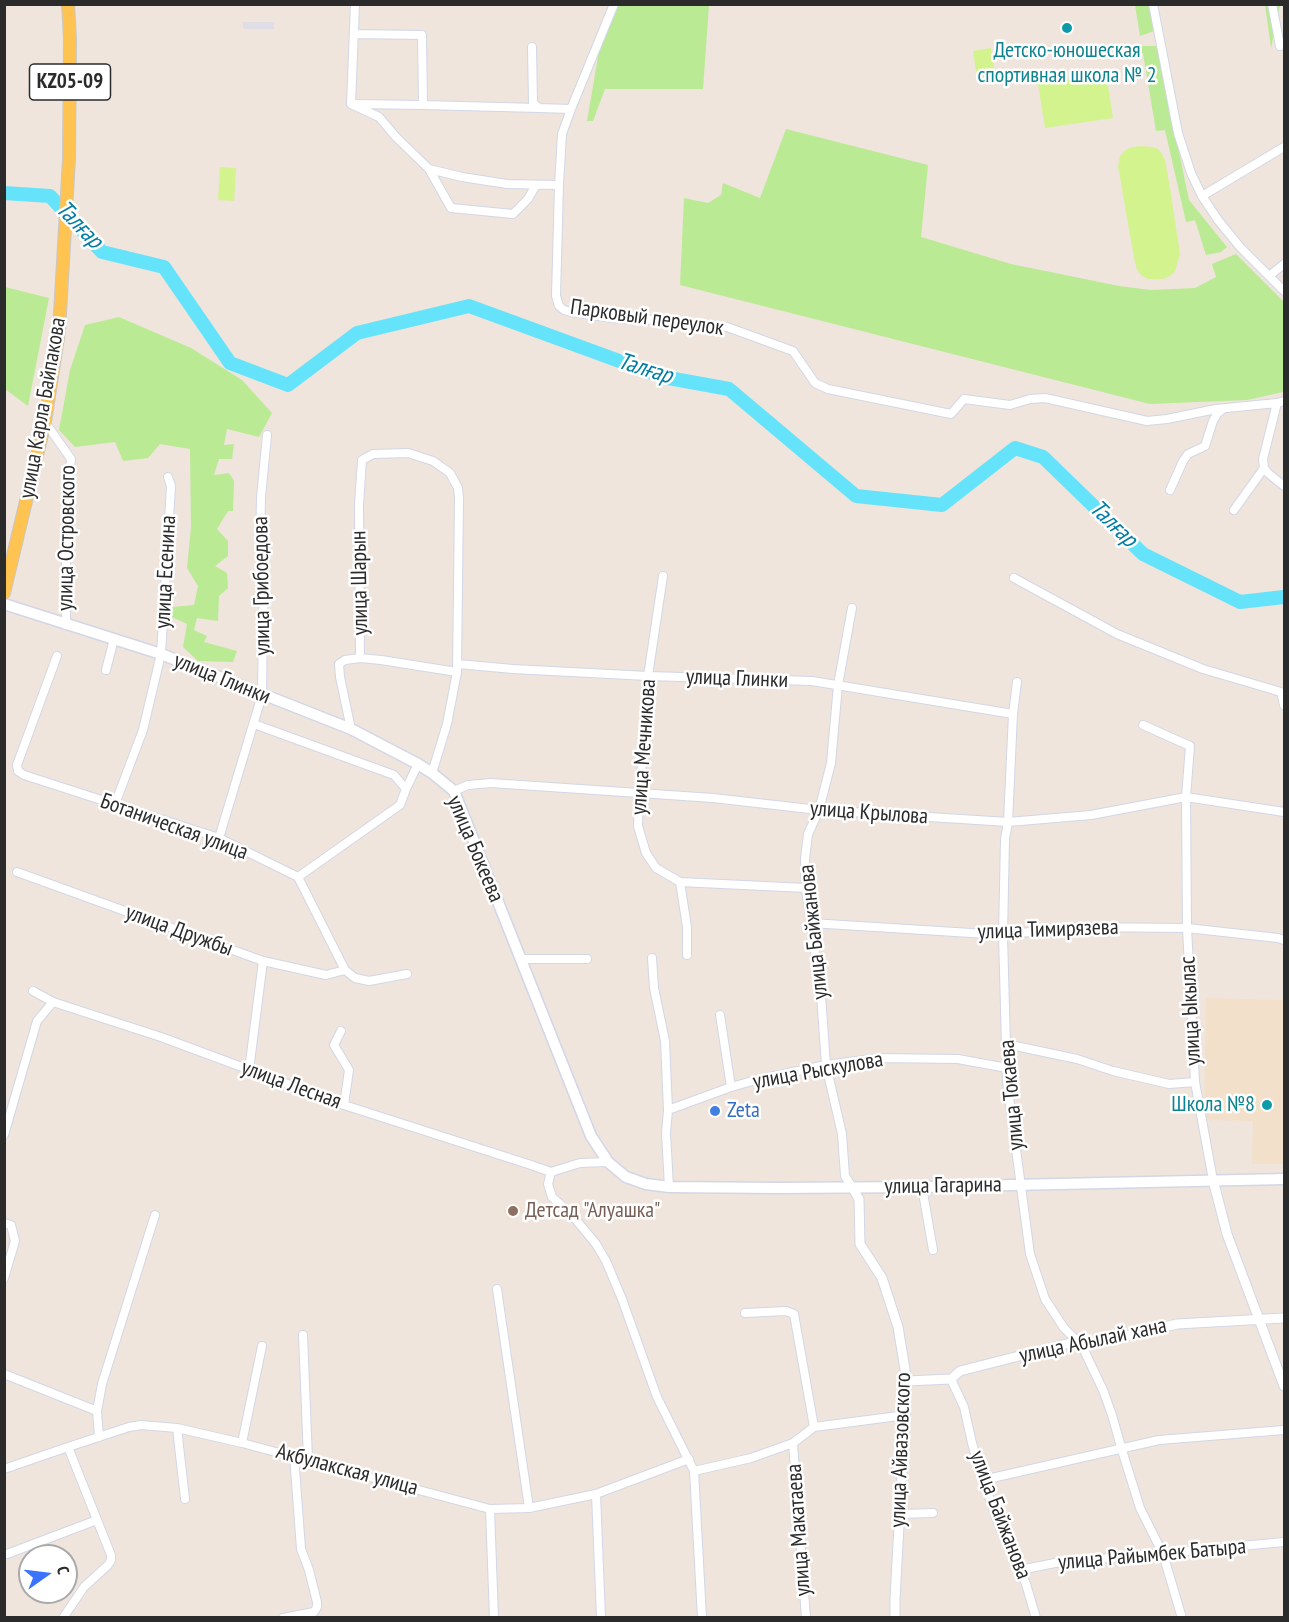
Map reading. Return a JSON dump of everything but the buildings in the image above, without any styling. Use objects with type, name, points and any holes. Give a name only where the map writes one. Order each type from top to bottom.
[{"type":"main road","name":"улица Карла Байпакова","points":[[4,592],[45,422],[59,331],[69,159],[68,4]]},
{"type":"main road","name":"улица Глинки","points":[[4,604],[160,654],[351,729],[432,773]]},
{"type":"main road","name":"улица Бокеева","points":[[432,773],[454,791],[591,1136],[608,1162]]},
{"type":"main road","name":"улица Гагарина","points":[[608,1162],[626,1177],[646,1184],[669,1187],[922,1187],[1284,1179]]},
{"type":"street","points":[[351,104],[355,4]]},
{"type":"street","points":[[429,169],[507,184],[559,185],[562,134],[614,4]]},
{"type":"street","points":[[1153,4],[1178,134],[1191,173],[1202,196],[1218,220],[1240,247],[1284,291]]},
{"type":"street","points":[[1272,4],[1280,46]]},
{"type":"street","points":[[354,34],[422,35],[423,105]]},
{"type":"street","points":[[532,47],[533,104],[539,108]]},
{"type":"street","points":[[351,104],[571,109]]},
{"type":"street","points":[[351,104],[379,117],[429,169],[451,208],[513,214],[528,199],[536,185]]},
{"type":"street","points":[[1202,196],[1284,147]]},
{"type":"street","name":"Парковый переулок","points":[[559,185],[556,296],[559,306],[571,312],[620,319],[727,327],[793,351],[815,383],[828,389],[951,414],[964,399],[1010,405],[1029,399],[1045,398],[1147,421],[1225,408],[1281,402]]},
{"type":"street","points":[[1269,276],[1284,264]]},
{"type":"street","points":[[1281,402],[1263,459],[1264,468],[1284,486]]},
{"type":"street","points":[[1170,490],[1183,461],[1188,454],[1205,446],[1216,414],[1225,408]]},
{"type":"street","name":"улица Островского","points":[[45,422],[71,459],[66,520],[66,625]]},
{"type":"street","name":"улица Грибоедова","points":[[219,838],[262,695],[264,588],[260,537],[267,435]]},
{"type":"street","name":"улица Шарын","points":[[351,729],[339,664],[345,660],[360,658],[359,506],[362,460],[373,454],[408,453],[433,461],[450,473],[458,488]]},
{"type":"street","points":[[1234,510],[1264,468]]},
{"type":"street","name":"улица Есенина","points":[[115,804],[143,730],[160,654],[171,486],[168,477]]},
{"type":"street","name":"улица Бокеева","points":[[432,773],[447,724],[457,668],[458,488]]},
{"type":"street","name":"улица Мечникова","points":[[663,576],[648,676],[639,794],[638,826],[646,853],[656,868],[680,882],[806,888]]},
{"type":"street","points":[[1014,578],[1117,634],[1203,669],[1281,692],[1284,705]]},
{"type":"street","name":"улица Байжанова","points":[[852,608],[838,685],[831,763],[819,810],[808,834],[805,859],[806,888],[821,995],[826,1065],[842,1134],[845,1176],[852,1186]]},
{"type":"street","points":[[106,670],[114,639]]},
{"type":"street","name":"Ботаническая улица","points":[[57,656],[17,765],[18,771],[24,775],[219,838],[298,877]]},
{"type":"street","name":"улица Глинки","points":[[360,658],[457,668],[812,681],[1013,714]]},
{"type":"street","name":"улица Токаева","points":[[1017,682],[1005,839],[1003,935],[1007,1082],[1030,1254],[1045,1299],[1064,1328],[1082,1347],[1103,1390],[1140,1508],[1163,1554],[1182,1617]]},
{"type":"street","points":[[254,724],[394,776],[406,789]]},
{"type":"street","name":"улица Ыкылас","points":[[1143,725],[1190,746],[1186,797],[1187,928],[1195,1082],[1213,1180],[1227,1234],[1284,1386]]},
{"type":"street","points":[[407,974],[369,981],[355,978],[345,970],[298,877],[400,805],[418,764]]},
{"type":"street","name":"улица Крылова","points":[[454,791],[468,785],[491,783],[713,798],[819,810],[1008,822],[1091,815],[1186,797],[1284,812]]},
{"type":"street","name":"улица Дружбы","points":[[16,872],[263,961],[326,975],[345,970]]},
{"type":"street","points":[[680,882],[687,927],[687,955]]},
{"type":"street","name":"улица Тимирязева","points":[[811,923],[1003,935],[1074,927],[1187,928],[1284,940]]},
{"type":"street","points":[[520,958],[587,959]]},
{"type":"street","points":[[652,958],[654,988],[665,1041],[669,1187]]},
{"type":"street","points":[[249,1070],[263,961]]},
{"type":"street","name":"улица Лесная","points":[[33,991],[53,1002],[161,1037],[344,1105],[551,1172]]},
{"type":"street","points":[[4,1135],[37,1021],[53,1002]]},
{"type":"street","points":[[720,1016],[731,1086]]},
{"type":"street","points":[[341,1031],[334,1045],[349,1070],[344,1105]]},
{"type":"street","points":[[1006,1044],[1077,1059],[1113,1071],[1169,1084],[1195,1082]]},
{"type":"street","name":"улица Рыскулова","points":[[668,1110],[731,1086],[826,1065],[879,1058],[958,1059],[1007,1068]]},
{"type":"street","points":[[608,1162],[580,1163],[551,1172],[548,1184],[552,1197],[582,1227],[596,1244],[606,1262],[622,1299],[657,1397],[694,1471],[702,1617]]},
{"type":"street","name":"улица Айвазовского","points":[[852,1186],[859,1199],[860,1244],[882,1278],[898,1327],[907,1381],[895,1617]]},
{"type":"street","points":[[859,1199],[872,1187]]},
{"type":"street","points":[[922,1187],[933,1250]]},
{"type":"street","points":[[99,1437],[97,1411],[102,1384],[155,1215]]},
{"type":"street","points":[[4,1223],[10,1225],[15,1241],[4,1278]]},
{"type":"street","points":[[497,1289],[529,1508]]},
{"type":"street","points":[[745,1313],[786,1311],[794,1314],[814,1427]]},
{"type":"street","name":"улица Абылай хана","points":[[907,1381],[951,1379],[960,1371],[1070,1343],[1082,1347],[1177,1324],[1284,1318]]},
{"type":"street","points":[[303,1335],[308,1459]]},
{"type":"street","points":[[242,1443],[262,1346]]},
{"type":"street","points":[[4,1374],[97,1411]]},
{"type":"street","name":"улица Байжанова","points":[[951,1379],[964,1407],[972,1443],[999,1525],[1026,1584],[1036,1617]]},
{"type":"street","points":[[694,1471],[751,1458],[793,1443],[814,1427],[906,1415]]},
{"type":"street","name":"Акбулакская улица","points":[[4,1469],[141,1425],[177,1428],[294,1455],[490,1509],[529,1508],[596,1494],[689,1459]]},
{"type":"street","points":[[177,1428],[185,1499]]},
{"type":"street","points":[[983,1480],[1120,1447],[1159,1440],[1284,1430]]},
{"type":"street","name":"улица Макатаева","points":[[793,1443],[806,1617]]},
{"type":"street","points":[[63,1617],[84,1587],[111,1560],[68,1447]]},
{"type":"street","points":[[283,1617],[310,1615],[317,1607],[309,1570],[301,1549],[294,1455]]},
{"type":"street","points":[[596,1494],[601,1617]]},
{"type":"street","points":[[490,1509],[494,1617]]},
{"type":"street","points":[[900,1514],[933,1513]]},
{"type":"street","points":[[7,1554],[97,1520]]},
{"type":"street","name":"улица Райымбек Батыра","points":[[1020,1570],[1055,1563],[1284,1542]]},
{"type":"shaded area","points":[[243,22],[274,22],[274,29],[243,29]]},
{"type":"shaded area","points":[[1206,998],[1284,1000],[1284,1164],[1252,1164],[1253,1121],[1204,1120]]},
{"type":"shaded area","name":"Детсад \"Алуашка\"","points":[[517,1202],[523,1212],[508,1220],[503,1210]]},
{"type":"green space","points":[[619,5],[709,5],[703,89],[605,89],[593,121],[587,121],[599,51]]},
{"type":"green space","points":[[1135,5],[1151,5],[1154,31],[1140,36]]},
{"type":"green space","points":[[1265,5],[1280,5],[1271,48]]},
{"type":"green space","points":[[1157,46],[1189,200],[1227,247],[1221,252],[1206,255],[1195,220],[1186,222],[1165,130],[1156,131],[1143,53],[1115,57],[1114,51]]},
{"type":"green space","points":[[991,48],[996,81],[978,84],[973,51]]},
{"type":"green space","points":[[1106,73],[1113,118],[1045,128],[1038,84]]},
{"type":"green space","points":[[786,129],[928,165],[921,237],[1011,264],[1119,286],[1151,290],[1195,288],[1216,277],[1212,264],[1236,254],[1284,302],[1283,392],[1247,400],[1150,404],[680,285],[684,198],[708,203],[721,195],[723,183],[760,198]]},
{"type":"green space","points":[[1139,146],[1158,149],[1165,160],[1180,254],[1175,271],[1163,279],[1148,279],[1142,276],[1137,270],[1134,258],[1118,166],[1120,156],[1124,151]]},
{"type":"green space","points":[[220,167],[236,168],[234,201],[218,200]]},
{"type":"green space","points":[[5,287],[49,298],[28,406],[5,389]]},
{"type":"green space","points":[[119,317],[191,348],[242,380],[272,413],[259,437],[227,429],[224,445],[234,444],[232,459],[219,459],[214,475],[229,473],[234,481],[233,511],[228,511],[217,529],[228,541],[228,556],[215,566],[227,573],[228,588],[219,596],[218,621],[197,618],[194,630],[207,636],[204,642],[237,651],[233,662],[198,661],[183,647],[187,624],[172,617],[173,607],[194,605],[198,586],[187,568],[191,527],[190,449],[160,444],[148,458],[123,461],[115,442],[75,447],[59,430],[70,370],[85,325]]},
{"type":"waterway","name":"Талғар","points":[[4,193],[50,196],[102,252],[164,267],[230,363],[288,385],[357,333],[469,306],[663,377],[729,389],[856,496],[942,505],[1015,448],[1043,457],[1143,554],[1240,602],[1284,597]]},
{"type":"place","name":"Детско-юношеская спортивная школа № 2","points":[[1067,28]]},
{"type":"place","name":"Школа №8","points":[[1267,1105]]},
{"type":"place","name":"Zeta","points":[[715,1111]]},
{"type":"place","name":"Детсад \"Алуашка\"","points":[[513,1211]]}]
